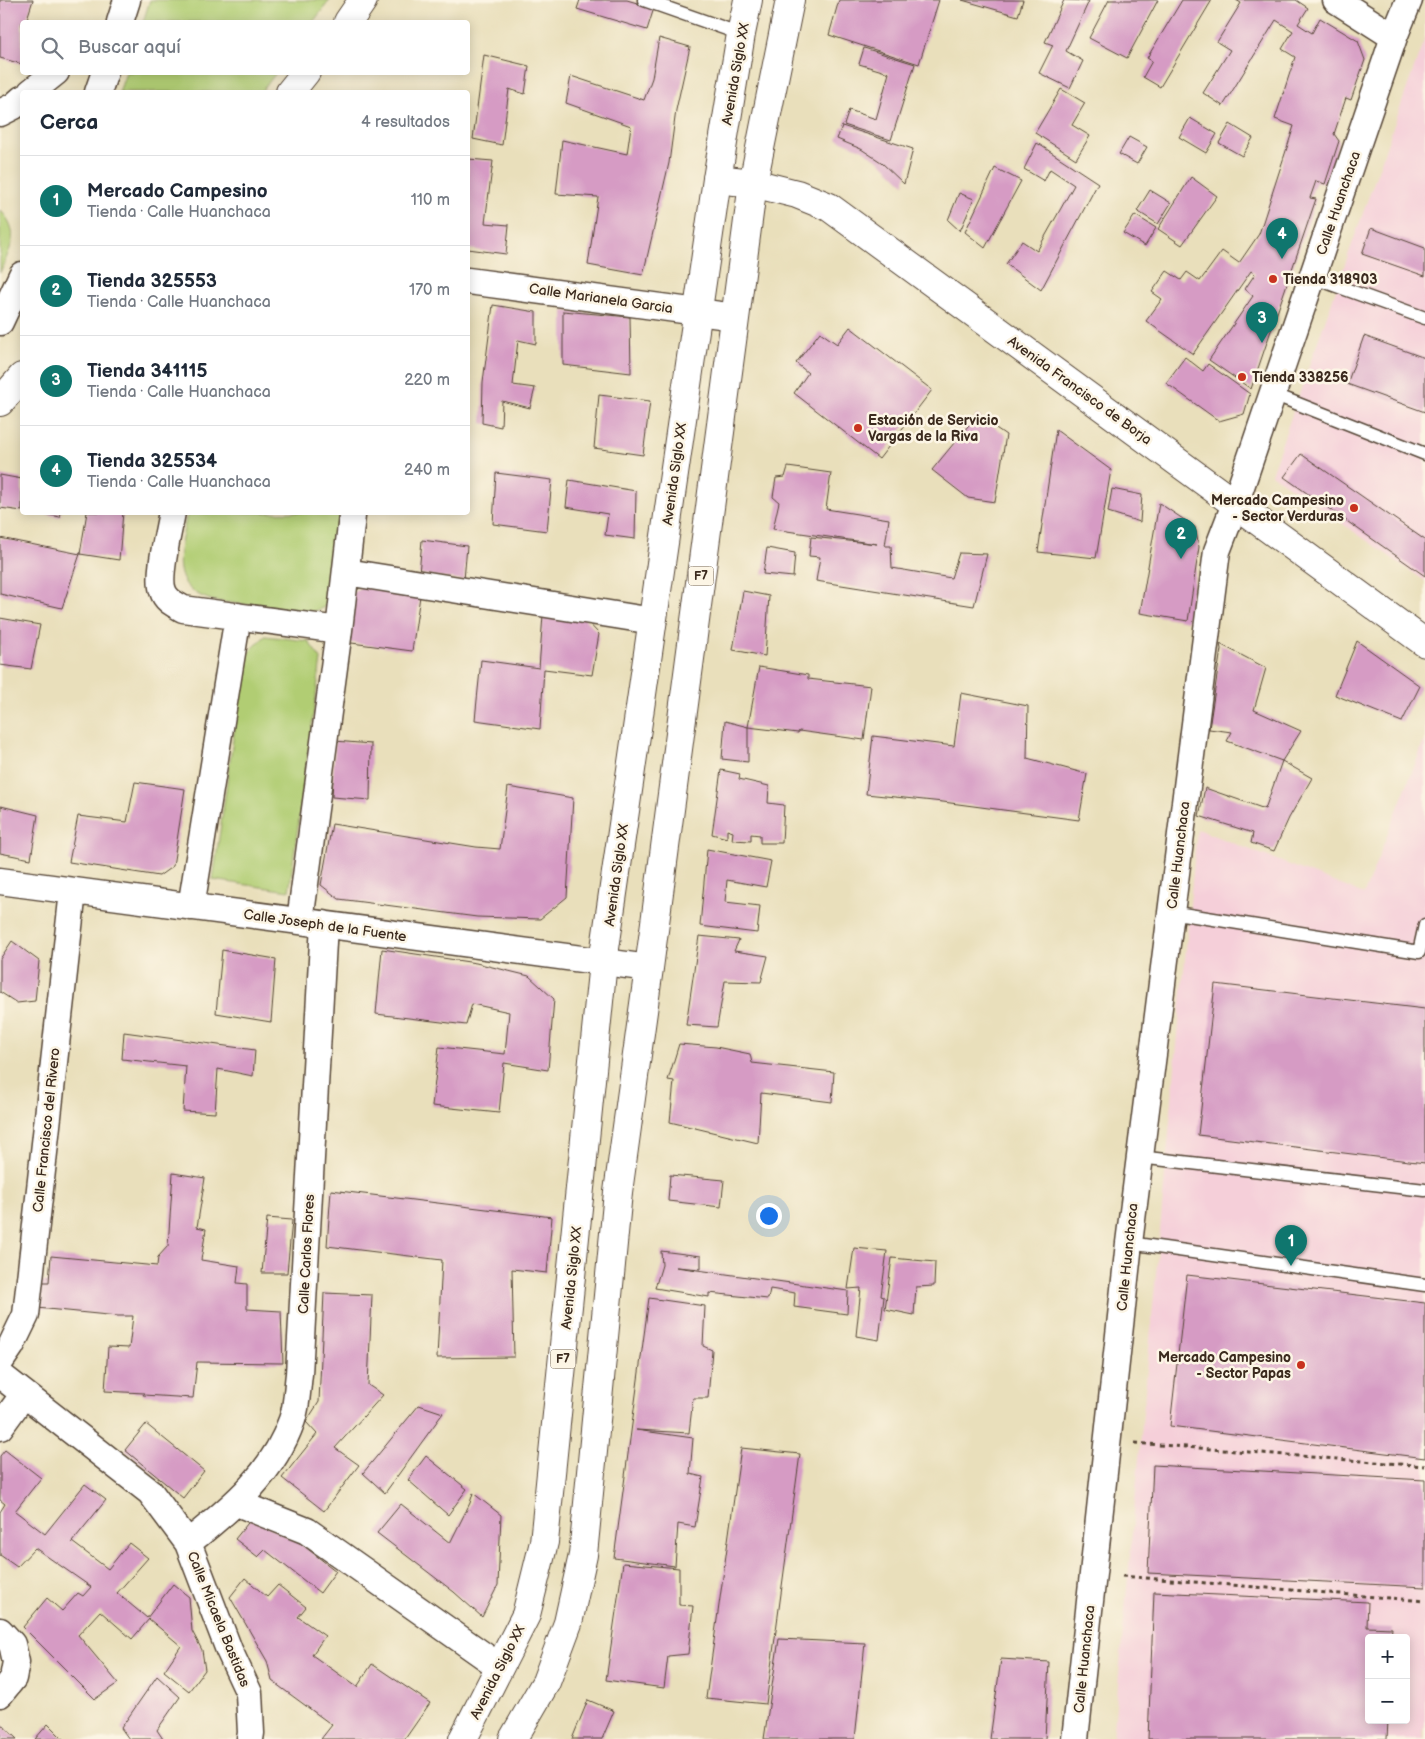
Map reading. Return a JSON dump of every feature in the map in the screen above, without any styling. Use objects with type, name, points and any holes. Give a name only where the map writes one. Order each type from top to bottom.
[{"type":"main road","points":[[349,20],[364,0]]},
{"type":"main road","name":"Avenida Siglo XX","points":[[463,1739],[526,1615],[544,1542],[603,962],[717,179],[748,0]]},
{"type":"main road","points":[[753,183],[790,0]]},
{"type":"main road","points":[[292,90],[304,75]]},
{"type":"main road","name":"Avenida Francisco de Borja","points":[[717,179],[753,183],[797,194],[829,207],[1425,643]]},
{"type":"main road","name":"F7","points":[[513,1739],[546,1682],[562,1640],[568,1622],[582,1555],[618,1192],[753,183]]},
{"type":"main road","points":[[0,402],[20,379]]},
{"type":"street","points":[[121,20],[126,0]]},
{"type":"street","points":[[1336,0],[1394,38]]},
{"type":"street","name":"Calle Huanchaca","points":[[1075,1739],[1139,1157],[1217,551],[1235,504],[1394,38],[1409,0]]},
{"type":"street","points":[[34,90],[52,75]]},
{"type":"street","points":[[99,90],[104,75]]},
{"type":"street","points":[[0,113],[20,101]]},
{"type":"street","points":[[0,322],[20,279]]},
{"type":"street","name":"Calle Marianela Garcia","points":[[470,280],[735,317]]},
{"type":"street","points":[[172,515],[161,579],[163,592],[170,602],[183,609],[338,630]]},
{"type":"street","name":"Calle Carlos Flores","points":[[188,1544],[236,1503],[270,1465],[293,1419],[299,1374],[312,923],[338,630],[352,516]]},
{"type":"street","points":[[346,572],[653,621]]},
{"type":"street","points":[[191,906],[238,616]]},
{"type":"street","name":"Calle Joseph de la Fuente","points":[[0,881],[649,968]]},
{"type":"street","name":"Calle Francisco del Rivero","points":[[0,1362],[11,1346],[26,1316],[73,891]]},
{"type":"street","name":"Calle Micaela Bastidas","points":[[0,1375],[150,1492],[188,1544],[229,1650],[249,1693],[250,1739]]},
{"type":"street","points":[[0,1427],[24,1394]]},
{"type":"street","points":[[236,1503],[307,1531],[500,1667]]},
{"type":"street","points":[[0,1631],[12,1644],[16,1662],[13,1678],[0,1694]]},
{"type":"lane","points":[[644,0],[741,34]]},
{"type":"lane","points":[[1312,277],[1425,318]]},
{"type":"lane","points":[[1272,394],[1425,454]]},
{"type":"lane","points":[[1170,912],[1419,952],[1425,925]]},
{"type":"lane","points":[[1139,1157],[1425,1190]]},
{"type":"lane","points":[[1129,1243],[1425,1285]]},
{"type":"path","points":[[1107,1441],[1425,1466]]},
{"type":"path","points":[[1093,1574],[1425,1601]]},
{"type":"shaded area","points":[[1425,37],[1425,581],[1271,474]]},
{"type":"shaded area","points":[[1425,739],[1425,1723],[1422,1739],[1113,1739],[1197,829],[1364,894]]},
{"type":"green space","points":[[150,0],[330,0],[315,20],[144,20]]},
{"type":"green space","points":[[125,75],[274,75],[263,90],[120,90]]},
{"type":"green space","points":[[0,210],[11,226],[12,240],[0,273]]},
{"type":"green space","points":[[188,515],[340,515],[331,598],[323,608],[311,612],[215,601],[200,595],[189,588],[183,579],[180,569],[179,558],[186,518]]},
{"type":"green space","points":[[265,636],[308,641],[321,659],[289,891],[213,880],[245,656]]},
{"type":"building","points":[[0,0],[33,0],[27,20],[20,20],[20,63],[0,58]]},
{"type":"building","points":[[580,0],[627,0],[654,8],[647,30],[577,9]]},
{"type":"building","points":[[839,0],[939,0],[919,64],[829,35]]},
{"type":"building","points":[[962,0],[1023,0],[1018,16]]},
{"type":"building","points":[[1064,0],[1089,1],[1066,51],[1083,61],[1070,88],[1039,73],[1053,45],[1045,42]]},
{"type":"building","points":[[1109,0],[1158,0],[1127,58],[1089,38]]},
{"type":"building","points":[[1182,0],[1212,0],[1160,87],[1143,77],[1152,61],[1147,58]]},
{"type":"building","points":[[1236,0],[1296,0],[1308,8],[1298,24],[1312,33],[1320,18],[1358,41],[1365,60],[1351,100],[1346,98],[1334,134],[1339,141],[1325,184],[1316,181],[1310,198],[1316,199],[1251,389],[1209,360],[1253,296],[1245,289],[1255,274],[1251,271],[1193,354],[1146,321],[1162,299],[1152,292],[1167,271],[1181,280],[1187,272],[1200,281],[1222,251],[1239,263],[1259,234],[1294,126],[1275,119],[1295,57],[1282,49],[1293,31],[1276,20],[1223,106],[1203,93],[1230,50],[1217,42],[1241,3]]},
{"type":"building","points":[[659,38],[690,47],[676,110],[669,163],[643,275],[588,265],[598,197],[556,194],[562,140],[627,154],[631,126],[566,103],[571,76],[644,100],[652,78]]},
{"type":"building","points":[[864,48],[915,64],[891,140],[844,125],[849,110],[876,119],[889,73],[859,64]]},
{"type":"building","points":[[484,55],[529,66],[525,94],[509,89],[502,145],[473,139]]},
{"type":"building","points":[[1061,89],[1085,103],[1072,125],[1090,136],[1076,159],[1035,133]]},
{"type":"building","points":[[1190,118],[1217,134],[1206,153],[1179,137]]},
{"type":"building","points":[[1230,124],[1253,138],[1242,156],[1219,143]]},
{"type":"building","points":[[842,126],[913,149],[904,184],[881,162],[861,149],[837,139]]},
{"type":"building","points":[[1129,137],[1147,147],[1137,164],[1119,154]]},
{"type":"building","points":[[1037,143],[1098,183],[1041,290],[1006,264],[1022,241],[1037,251],[1074,185],[1050,169],[1044,181],[1024,169]]},
{"type":"building","points":[[470,159],[493,161],[485,223],[509,225],[506,254],[470,249]]},
{"type":"building","points":[[995,168],[1021,181],[985,248],[965,232]]},
{"type":"building","points":[[1191,177],[1217,196],[1182,245],[1158,229]]},
{"type":"building","points":[[1150,190],[1171,203],[1158,224],[1137,211]]},
{"type":"building","points":[[959,193],[974,199],[960,231],[948,220]]},
{"type":"building","points":[[1135,215],[1156,228],[1145,246],[1123,233]]},
{"type":"building","points":[[1371,228],[1425,248],[1425,276],[1362,254]]},
{"type":"building","points":[[493,305],[536,312],[536,344],[518,340],[513,385],[535,388],[530,408],[502,401],[501,427],[482,423],[483,382]]},
{"type":"building","points":[[563,311],[630,317],[631,373],[563,365]]},
{"type":"building","points":[[850,327],[932,390],[879,459],[794,393],[808,373],[796,363],[820,332],[837,344]]},
{"type":"building","points":[[1364,336],[1425,358],[1425,412],[1347,384]]},
{"type":"building","points":[[1185,357],[1203,371],[1208,364],[1250,394],[1244,414],[1219,421],[1166,383]]},
{"type":"building","points":[[599,395],[650,401],[643,455],[594,448]]},
{"type":"building","points":[[977,415],[1006,435],[995,502],[968,498],[932,470]]},
{"type":"building","points":[[1056,430],[1111,470],[1096,558],[1038,552]]},
{"type":"building","name":"Mercado Campesino - Sector Verduras","points":[[1301,454],[1425,540],[1425,576],[1284,477]]},
{"type":"building","points":[[788,467],[831,473],[826,509],[889,519],[885,546],[891,546],[892,568],[951,578],[959,553],[987,554],[974,606],[816,581],[820,557],[809,556],[811,537],[877,544],[773,529],[779,502],[773,497],[776,478],[785,477]]},
{"type":"building","points":[[496,473],[552,480],[547,531],[493,524]]},
{"type":"building","points":[[0,475],[20,479],[20,511],[0,508]]},
{"type":"building","points":[[569,480],[636,491],[635,539],[605,535],[608,514],[566,507]]},
{"type":"building","points":[[1112,489],[1142,495],[1140,522],[1108,512]]},
{"type":"building","points":[[1159,503],[1195,527],[1199,547],[1188,621],[1140,613]]},
{"type":"building","points":[[86,515],[123,515],[119,560],[80,554]]},
{"type":"building","points":[[0,538],[80,554],[62,608],[0,594]]},
{"type":"building","points":[[422,540],[467,546],[464,580],[419,574]]},
{"type":"building","points":[[767,548],[795,553],[793,577],[763,574]]},
{"type":"building","points":[[361,587],[420,596],[412,651],[344,642],[347,598]]},
{"type":"building","points":[[743,591],[769,596],[765,656],[733,650]]},
{"type":"building","points":[[543,615],[583,617],[599,634],[592,675],[544,669],[540,729],[475,720],[481,660],[539,668]]},
{"type":"building","points":[[0,618],[40,625],[31,669],[0,665]]},
{"type":"building","points":[[1357,641],[1420,686],[1402,722],[1335,695]]},
{"type":"building","points":[[1220,644],[1266,668],[1254,710],[1301,731],[1282,761],[1227,741],[1232,732],[1209,729],[1221,649]]},
{"type":"building","points":[[759,667],[808,675],[808,679],[871,686],[864,740],[799,731],[798,733],[748,727]]},
{"type":"building","points":[[961,693],[1028,706],[1027,758],[1087,774],[1079,820],[866,794],[873,736],[954,746]]},
{"type":"building","points":[[725,721],[748,727],[748,762],[722,759]]},
{"type":"building","points":[[335,741],[371,744],[370,800],[332,797]]},
{"type":"building","points":[[1282,761],[1312,778],[1289,818],[1274,851],[1251,843],[1253,833],[1199,816],[1205,788],[1265,809]]},
{"type":"building","points":[[721,770],[740,774],[739,779],[769,786],[768,803],[784,805],[782,843],[760,843],[760,835],[751,834],[751,841],[732,840],[733,832],[727,830],[727,838],[712,834]]},
{"type":"building","points":[[135,782],[185,789],[173,866],[159,876],[69,862],[78,816],[127,822]]},
{"type":"building","points":[[508,787],[573,798],[567,897],[540,919],[477,917],[339,899],[321,885],[332,824],[476,847],[500,849]]},
{"type":"building","points":[[1,806],[38,815],[31,859],[0,853]]},
{"type":"building","points":[[707,849],[771,861],[766,887],[727,880],[725,902],[760,906],[757,933],[700,926]]},
{"type":"building","points":[[699,936],[739,940],[734,951],[768,956],[761,982],[725,981],[717,1027],[686,1025]]},
{"type":"building","points":[[12,941],[39,961],[35,1001],[17,1003],[0,992],[0,959]]},
{"type":"building","points":[[382,949],[476,963],[529,976],[554,999],[548,1070],[504,1063],[499,1113],[432,1106],[439,1047],[505,1054],[509,1012],[472,1004],[466,1025],[376,1014]]},
{"type":"building","points":[[222,950],[276,959],[271,1022],[216,1013]]},
{"type":"building","points":[[1215,984],[1425,1009],[1425,1163],[1198,1135]]},
{"type":"building","points":[[124,1032],[255,1050],[253,1076],[218,1069],[215,1113],[183,1111],[186,1066],[122,1059]]},
{"type":"building","points":[[679,1044],[716,1047],[750,1054],[752,1063],[834,1072],[832,1102],[761,1093],[758,1143],[670,1122],[674,1081],[668,1080]]},
{"type":"building","points":[[173,1173],[205,1178],[197,1227],[206,1229],[201,1260],[239,1266],[237,1283],[247,1284],[247,1309],[281,1311],[283,1363],[197,1362],[193,1398],[105,1391],[108,1347],[129,1348],[133,1316],[37,1308],[38,1282],[49,1282],[51,1256],[157,1266],[158,1257],[168,1246]]},
{"type":"building","points":[[670,1175],[724,1180],[721,1207],[668,1201]]},
{"type":"building","points":[[331,1190],[552,1217],[547,1273],[512,1269],[514,1357],[437,1358],[442,1260],[327,1246]]},
{"type":"building","points":[[267,1218],[292,1220],[287,1273],[262,1273]]},
{"type":"building","points":[[854,1248],[887,1251],[881,1296],[884,1297],[879,1340],[856,1336],[861,1288],[848,1289]]},
{"type":"building","points":[[661,1251],[701,1256],[701,1269],[676,1267],[848,1291],[847,1314],[794,1307],[795,1293],[770,1289],[768,1299],[709,1293],[709,1297],[655,1288],[662,1265]]},
{"type":"building","points":[[892,1258],[935,1262],[934,1286],[916,1287],[914,1315],[885,1309]]},
{"type":"building","name":"Mercado Campesino - Sector Papas","points":[[1187,1275],[1425,1303],[1425,1458],[1170,1426]]},
{"type":"building","points":[[324,1293],[372,1295],[368,1385],[383,1395],[335,1448],[359,1465],[324,1511],[282,1478],[317,1434],[306,1422],[319,1402]]},
{"type":"building","points":[[649,1298],[705,1306],[703,1346],[712,1350],[708,1398],[693,1398],[689,1433],[636,1430],[693,1438],[690,1474],[703,1477],[695,1527],[678,1524],[675,1566],[614,1558]]},
{"type":"building","points":[[419,1405],[443,1413],[385,1493],[363,1473]]},
{"type":"building","points":[[146,1424],[204,1471],[183,1498],[125,1450]]},
{"type":"building","points":[[741,1448],[800,1454],[766,1704],[706,1698]]},
{"type":"building","points":[[5,1450],[41,1478],[15,1511],[45,1534],[85,1484],[106,1500],[72,1542],[108,1569],[129,1543],[148,1558],[117,1593],[147,1618],[173,1584],[189,1597],[192,1631],[202,1650],[205,1670],[189,1691],[164,1671],[181,1646],[149,1619],[132,1639],[100,1611],[78,1635],[118,1683],[95,1699],[23,1627],[47,1598],[62,1611],[78,1593],[83,1596],[91,1587],[35,1548],[17,1567],[0,1555],[0,1512],[5,1504],[0,1500],[0,1456]]},
{"type":"building","points":[[426,1456],[467,1489],[448,1515],[408,1480]]},
{"type":"building","points":[[1153,1465],[1425,1480],[1425,1587],[1148,1573]]},
{"type":"building","points":[[473,1493],[501,1515],[498,1585],[482,1617],[454,1592],[377,1533],[401,1504],[450,1543]]},
{"type":"building","points":[[252,1518],[300,1543],[336,1571],[320,1593],[265,1550],[258,1557],[235,1539]]},
{"type":"building","points":[[623,1563],[679,1568],[679,1605],[693,1606],[688,1654],[668,1656],[664,1688],[606,1680]]},
{"type":"building","points":[[245,1578],[267,1597],[278,1585],[306,1607],[298,1617],[325,1636],[312,1655],[357,1687],[372,1664],[430,1703],[405,1739],[321,1739],[332,1725],[272,1681],[267,1661],[230,1597]]},
{"type":"building","points":[[1154,1592],[1368,1602],[1367,1627],[1392,1628],[1391,1634],[1365,1634],[1365,1724],[1388,1724],[1387,1739],[1148,1739]]},
{"type":"building","points":[[779,1639],[865,1643],[855,1739],[764,1739]]},
{"type":"building","points":[[1001,1659],[1049,1662],[1045,1739],[990,1739]]},
{"type":"building","points":[[157,1676],[180,1697],[157,1730],[163,1739],[129,1739],[121,1728]]},
{"type":"building","points":[[588,1700],[614,1711],[602,1739],[572,1739]]},
{"type":"building","points":[[0,1723],[17,1739],[0,1739]]},
{"type":"building","points":[[48,1724],[63,1739],[35,1739]]},
{"type":"place","name":"Tienda 325534","points":[[1282,259]]},
{"type":"place","name":"Tienda 318903","points":[[1273,279]]},
{"type":"place","name":"Tienda 341115","points":[[1262,343]]},
{"type":"place","name":"Tienda 338256","points":[[1242,377]]},
{"type":"place","name":"Estación de Servicio Vargas de la Riva","points":[[858,428]]},
{"type":"place","name":"Mercado Campesino - Sector Verduras","points":[[1354,508]]},
{"type":"place","name":"Tienda 325553","points":[[1181,559]]},
{"type":"place","name":"Mercado Campesino","points":[[1291,1266]]},
{"type":"place","name":"Mercado Campesino - Sector Papas","points":[[1301,1365]]}]
